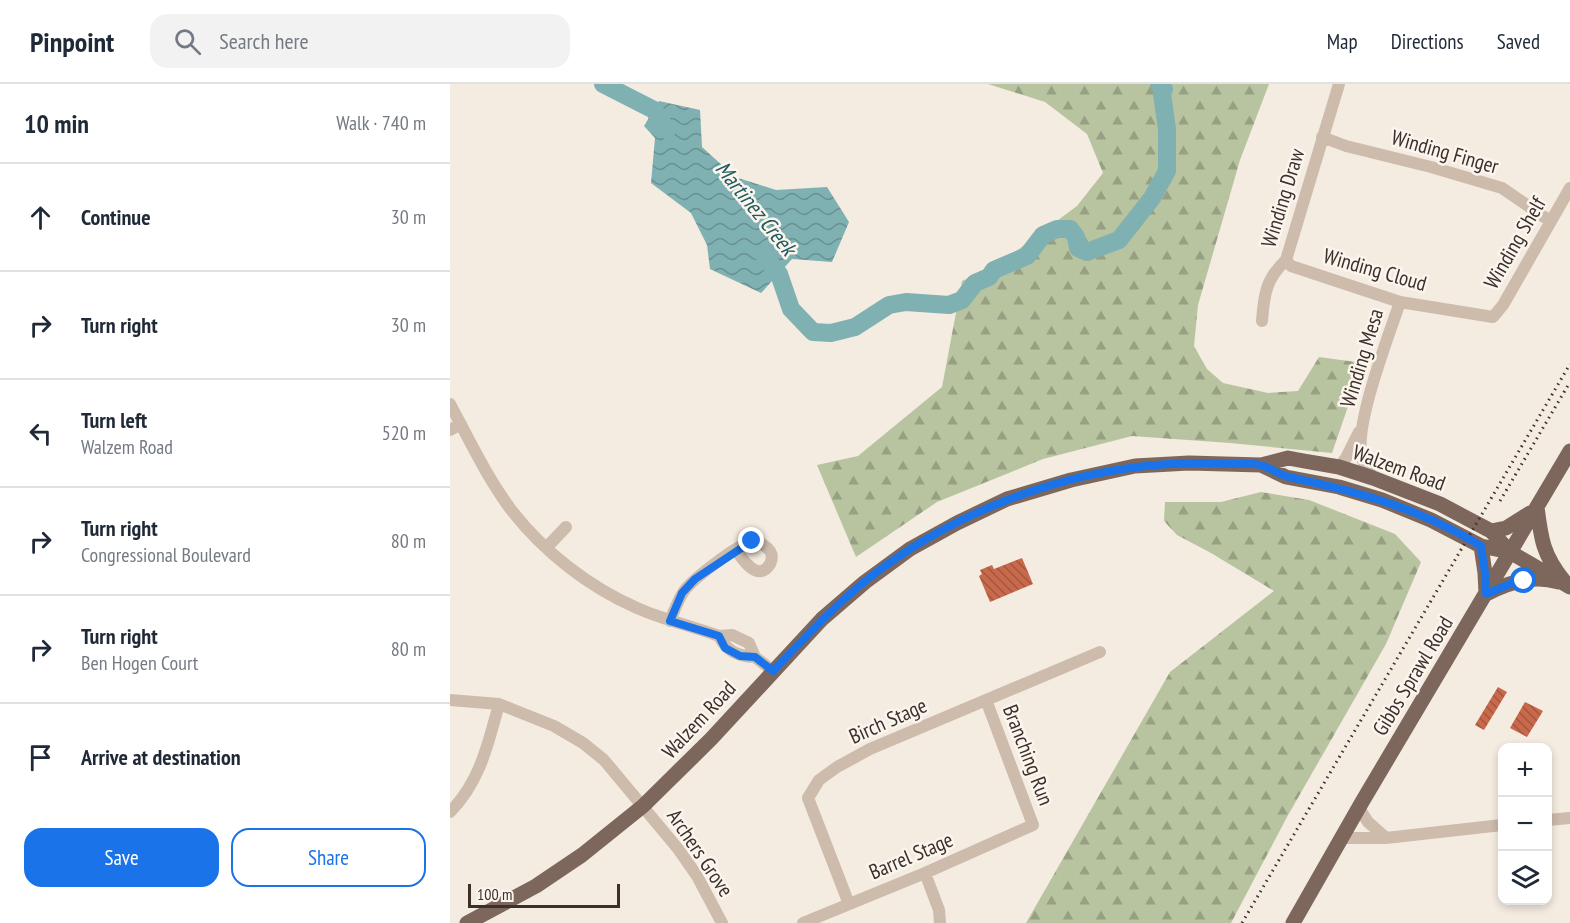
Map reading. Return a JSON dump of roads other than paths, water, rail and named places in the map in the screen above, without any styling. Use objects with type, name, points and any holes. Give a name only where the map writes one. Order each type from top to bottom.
[{"type":"main road","name":"Gibbs Sprawl Road","points":[[1293,923],[1570,451]]},
{"type":"main road","name":"Walzem Road","points":[[467,923],[536,886],[582,855],[643,806],[704,747],[822,619],[865,582],[910,549],[957,522],[1007,499],[1071,480],[1135,466],[1189,463],[1261,465],[1288,458],[1339,467],[1440,504],[1491,531],[1510,552],[1569,586]]},
{"type":"main road","name":"Walzem Road","points":[[1261,465],[1286,477],[1339,488],[1404,508],[1481,546],[1510,552]]},
{"type":"main road","points":[[1491,531],[1506,528],[1527,516],[1537,507]]},
{"type":"main road","points":[[1537,507],[1541,542],[1556,570],[1569,586]]},
{"type":"main road","points":[[1481,546],[1486,594],[1524,581],[1548,579],[1569,586]]},
{"type":"street","name":"Winding Draw","points":[[1262,321],[1265,294],[1270,278],[1286,260],[1339,84]]},
{"type":"street","name":"Winding Finger","points":[[1322,136],[1346,146],[1431,167],[1502,188],[1550,221]]},
{"type":"street","name":"Winding Shelf","points":[[1493,317],[1503,304],[1570,188]]},
{"type":"street","name":"Winding Cloud","points":[[1286,260],[1291,266],[1400,302],[1493,317]]},
{"type":"street","name":"Winding Mesa","points":[[1339,467],[1346,458],[1362,425],[1372,386],[1400,302]]},
{"type":"street","points":[[450,404],[456,427],[511,509],[530,533],[583,579],[636,608],[719,636],[725,648],[740,656],[755,657],[773,671]]},
{"type":"street","name":"Winding Mesa","points":[[1362,425],[1362,457],[1373,478]]},
{"type":"street","points":[[546,547],[566,527]]},
{"type":"street","points":[[670,621],[682,593],[695,579],[736,550]]},
{"type":"street","name":"Birch Stage","points":[[849,904],[808,798],[819,780],[870,749],[1100,652]]},
{"type":"street","name":"Archers Grove","points":[[450,700],[499,704],[554,726],[583,743],[604,760],[679,850],[697,876],[722,923]]},
{"type":"street","name":"Branching Run","points":[[986,700],[1033,825]]},
{"type":"street","points":[[450,812],[461,801],[476,778],[488,746],[499,704]]},
{"type":"street","points":[[1359,808],[1368,822],[1386,838]]},
{"type":"street","points":[[1552,820],[1570,818]]},
{"type":"street","name":"Barrel Stage","points":[[803,923],[925,873],[1033,825]]},
{"type":"street","points":[[1343,838],[1386,838],[1498,826]]},
{"type":"street","points":[[925,873],[939,910],[940,923]]},
{"type":"water","points":[[659,101],[700,110],[702,147],[735,177],[776,190],[827,187],[849,222],[832,262],[792,259],[761,293],[710,269],[707,245],[691,213],[651,183],[655,138],[644,126]]},
{"type":"waterway","name":"Martinez Creek","points":[[603,84],[654,110],[667,130]]},
{"type":"waterway","name":"Martinez Creek","points":[[764,256],[779,274],[791,309],[813,332],[831,333],[855,327],[889,305],[906,302],[949,305],[962,300],[975,283],[989,277],[994,270],[1027,256],[1043,235],[1057,229],[1070,229],[1076,237],[1078,248],[1087,252],[1119,240],[1152,198],[1167,171],[1167,129],[1162,94],[1164,89],[1159,84]]},
{"type":"railway","points":[[1242,923],[1570,364]]},
{"type":"railway","points":[[1500,501],[1570,382]]}]
